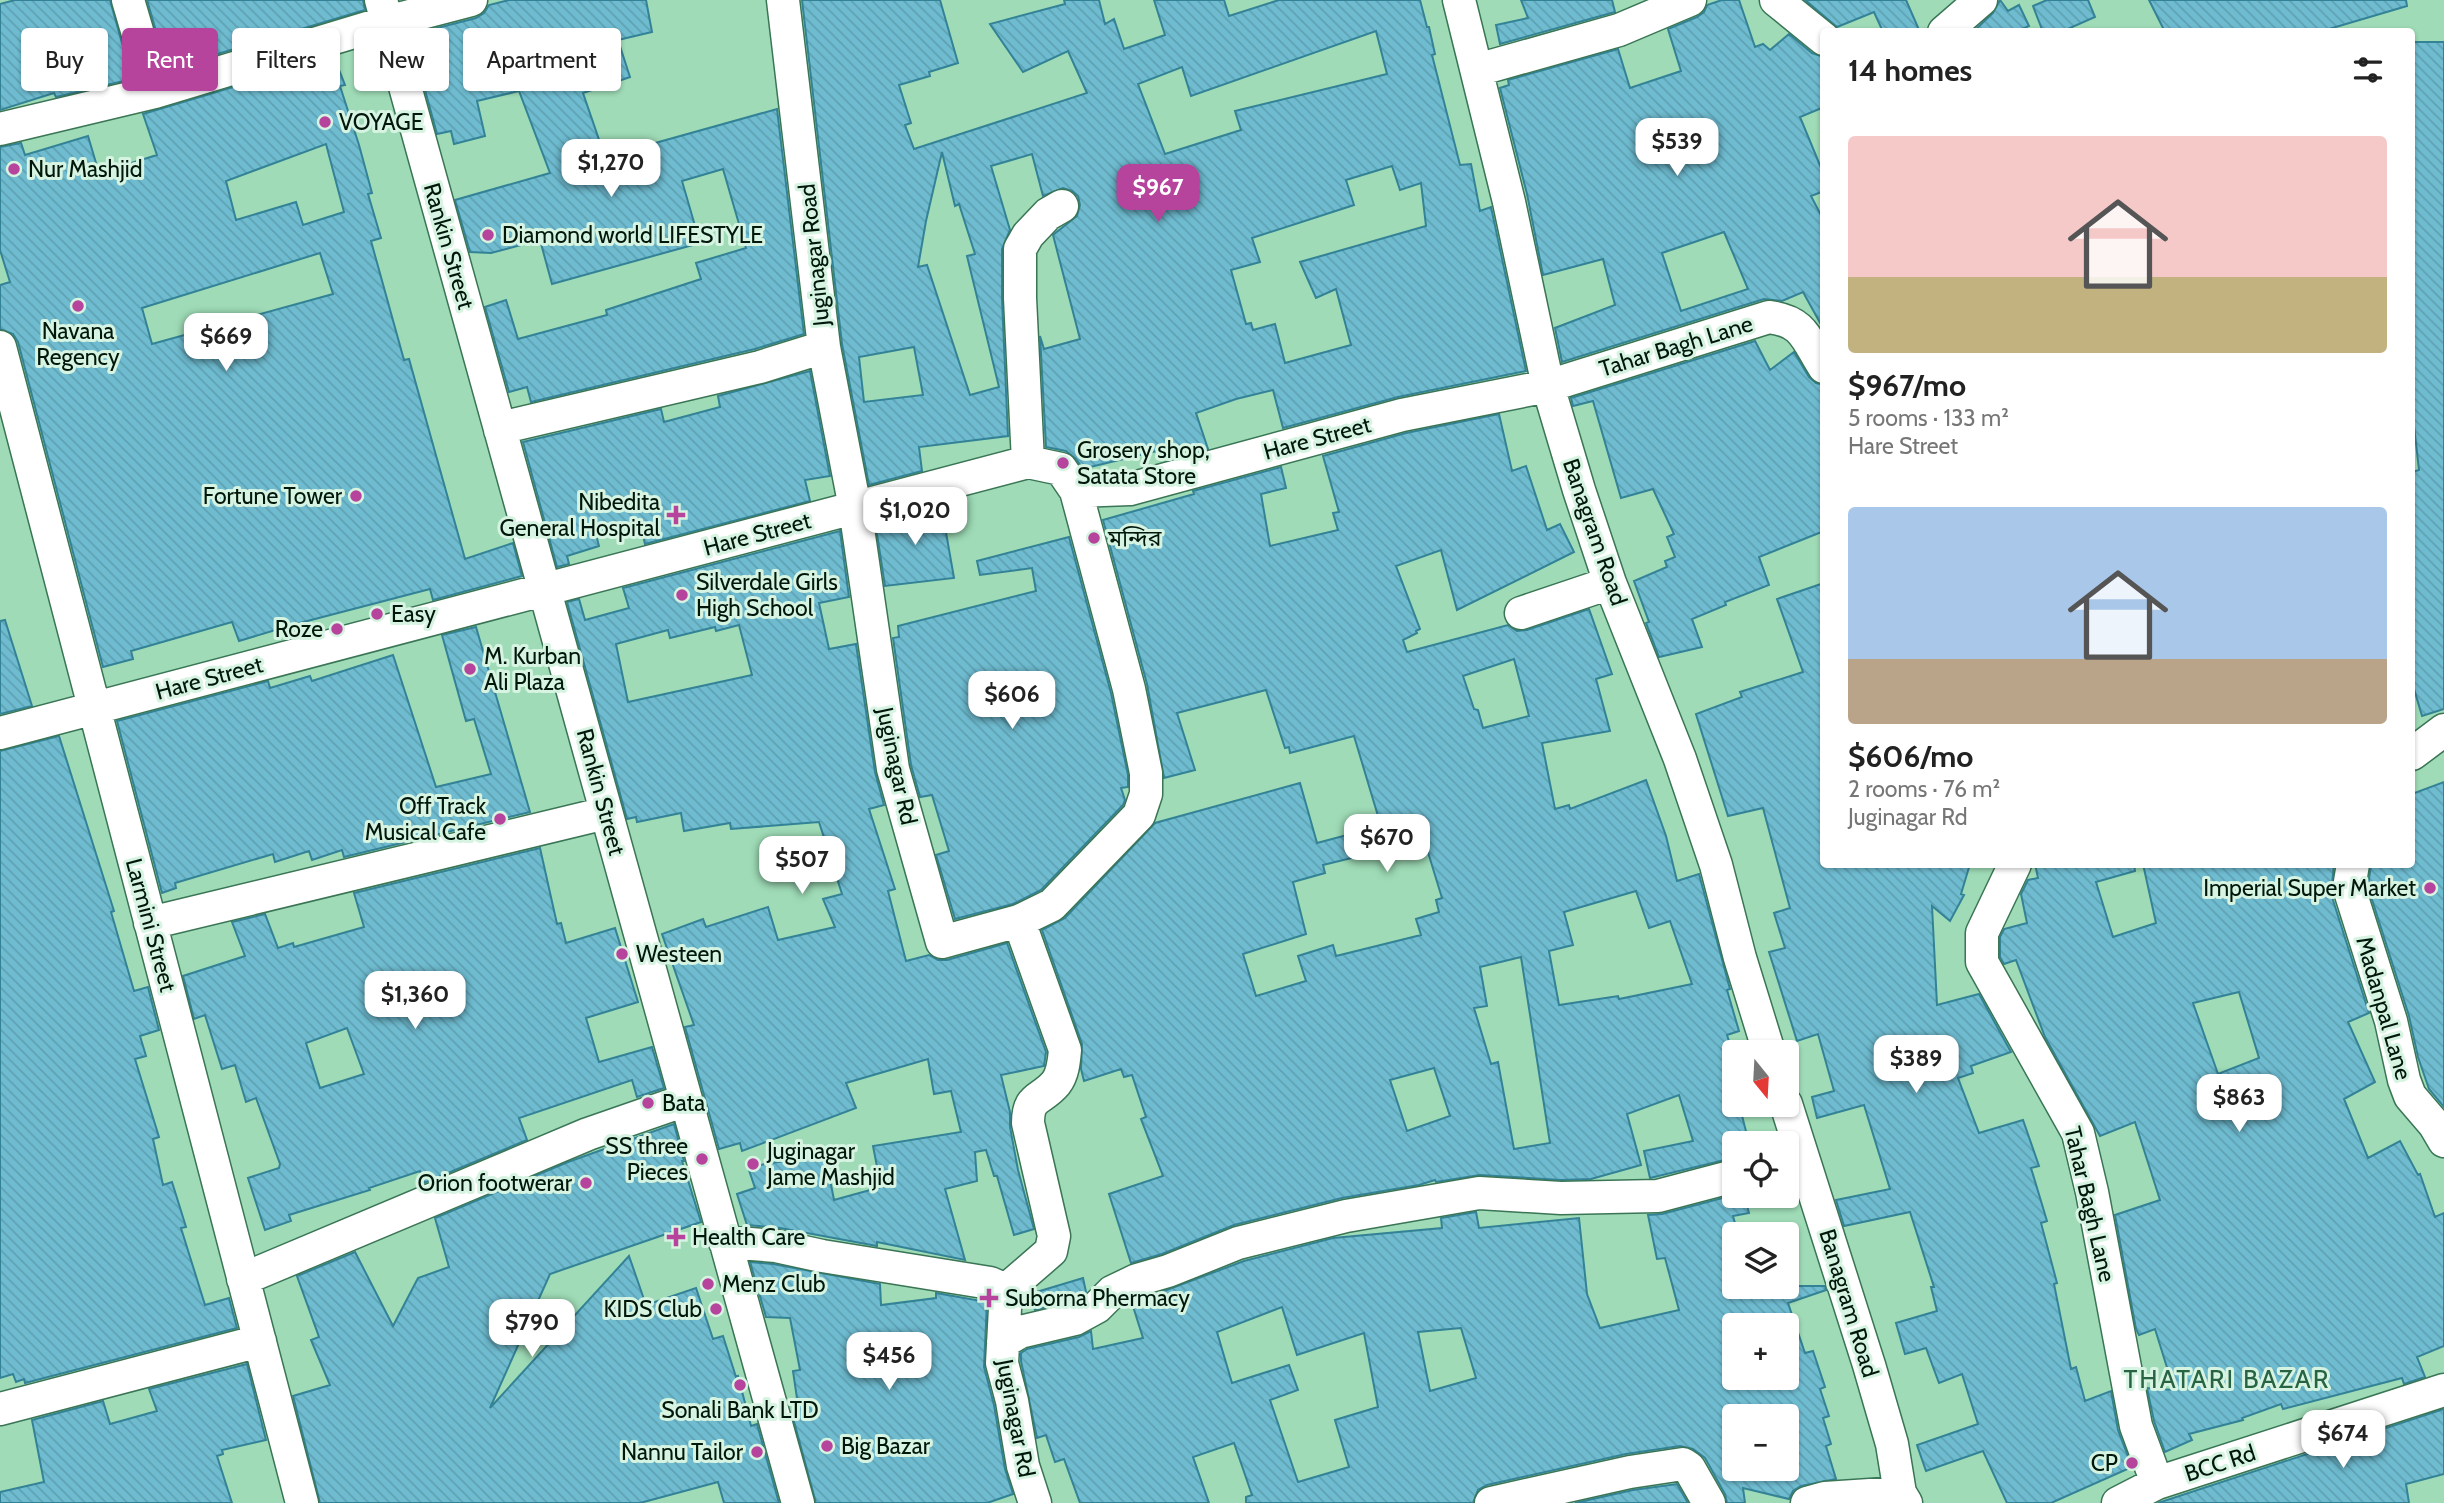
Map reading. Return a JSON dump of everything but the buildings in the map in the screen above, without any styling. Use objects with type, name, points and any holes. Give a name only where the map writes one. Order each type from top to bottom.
[{"type":"street","points":[[128,0],[155,92]]},
{"type":"street","points":[[0,129],[155,92],[384,11],[471,0]]},
{"type":"street","name":"Juginagar Road","points":[[783,0],[824,347],[855,508]]},
{"type":"street","name":"Banagram Road","points":[[1459,0],[1509,202],[1548,386],[1578,491],[1685,772],[1716,865],[1740,958],[1765,1040]]},
{"type":"street","points":[[1477,70],[1619,30],[1690,0]]},
{"type":"street","points":[[1776,0],[1820,36]]},
{"type":"street","points":[[1949,28],[1981,0]]},
{"type":"street","name":"Rankin Street","points":[[384,11],[798,1503]]},
{"type":"street","points":[[1028,463],[1020,249],[1028,235],[1048,214],[1062,206]]},
{"type":"street","name":"Tahar Bagh Lane","points":[[1548,386],[1769,317],[1787,320],[1800,328],[1820,360]]},
{"type":"street","name":"Larmini Street","points":[[0,347],[302,1503]]},
{"type":"street","points":[[500,430],[760,367],[824,347]]},
{"type":"street","name":"Hare Street","points":[[0,733],[1028,463],[1060,470],[1076,491],[1130,489],[1402,415],[1548,386]]},
{"type":"street","points":[[725,1242],[776,1246],[990,1283],[1006,1290],[1051,1251],[1054,1236],[1028,1123],[1028,1109],[1034,1100],[1056,1083],[1063,1069],[1065,1050],[1019,921],[1052,905],[1087,867],[1115,842],[1139,815],[1146,794],[1146,773],[1129,689],[1076,491]]},
{"type":"street","name":"Juginagar Rd","points":[[855,508],[893,769],[942,942],[1019,921]]},
{"type":"street","points":[[1521,613],[1611,583]]},
{"type":"street","points":[[2415,752],[2444,730]]},
{"type":"street","points":[[150,923],[606,813]]},
{"type":"street","name":"Tahar Bagh Lane","points":[[2013,868],[1982,933],[1982,962],[2078,1133],[2092,1192],[2136,1426],[2157,1483]]},
{"type":"street","name":"Madanpal Lane","points":[[2352,868],[2349,888],[2391,1021],[2404,1080],[2410,1096],[2434,1124],[2444,1141]]},
{"type":"street","points":[[243,1279],[577,1139],[686,1100]]},
{"type":"street","name":"Banagram Road","points":[[1799,1172],[1869,1365],[1892,1444],[1903,1498]]},
{"type":"street","points":[[1003,1342],[1020,1332],[1075,1319],[1097,1307],[1112,1292],[1137,1280],[1238,1243],[1346,1216],[1479,1194],[1561,1198],[1658,1196],[1722,1179]]},
{"type":"street","name":"Juginagar Rd","points":[[1006,1290],[1002,1363],[1012,1401],[1023,1466],[1035,1503]]},
{"type":"street","points":[[0,1409],[260,1341]]},
{"type":"street","name":"BCC Rd","points":[[2118,1503],[2157,1483],[2444,1390]]},
{"type":"street","points":[[1491,1503],[1630,1472],[1683,1464],[1689,1468],[1709,1503]]},
{"type":"street","points":[[1807,1503],[1825,1498],[1903,1498]]},
{"type":"place","name":"VOYAGE","points":[[325,122]]},
{"type":"place","name":"Nur Mashjid","points":[[14,169]]},
{"type":"place","name":"Diamond world LIFESTYLE","points":[[488,235]]},
{"type":"place","name":"Navana Regency","points":[[78,306]]},
{"type":"place","name":"Grosery shop, Satata Store","points":[[1063,463]]},
{"type":"place","name":"Fortune Tower","points":[[356,496]]},
{"type":"place","name":"Nibedita General Hospital","points":[[676,515]]},
{"type":"place","name":"মন্দির","points":[[1094,538]]},
{"type":"place","name":"Silverdale Girls High School","points":[[682,595]]},
{"type":"place","name":"Easy","points":[[377,614]]},
{"type":"place","name":"Roze","points":[[337,629]]},
{"type":"place","name":"M. Kurban Ali Plaza","points":[[470,669]]},
{"type":"place","name":"Off Track Musical Cafe","points":[[500,819]]},
{"type":"place","name":"Imperial Super Market","points":[[2430,888]]},
{"type":"place","name":"Westeen","points":[[622,954]]},
{"type":"place","name":"Bata","points":[[648,1103]]},
{"type":"place","name":"SS three Pieces","points":[[702,1159]]},
{"type":"place","name":"Juginagar Jame Mashjid","points":[[753,1164]]},
{"type":"place","name":"Orion footwerar","points":[[586,1183]]},
{"type":"place","name":"Health Care","points":[[676,1237]]},
{"type":"place","name":"Menz Club","points":[[708,1284]]},
{"type":"place","name":"Suborna Phermacy","points":[[989,1298]]},
{"type":"place","name":"KIDS Club","points":[[716,1309]]},
{"type":"place","name":"Sonali Bank LTD","points":[[740,1385]]},
{"type":"place","name":"Big Bazar","points":[[827,1446]]},
{"type":"place","name":"Nannu Tailor","points":[[757,1452]]},
{"type":"place","name":"CP","points":[[2132,1463]]},
{"type":"district","name":"THATARI BAZAR","points":[[2227,1379]]}]
